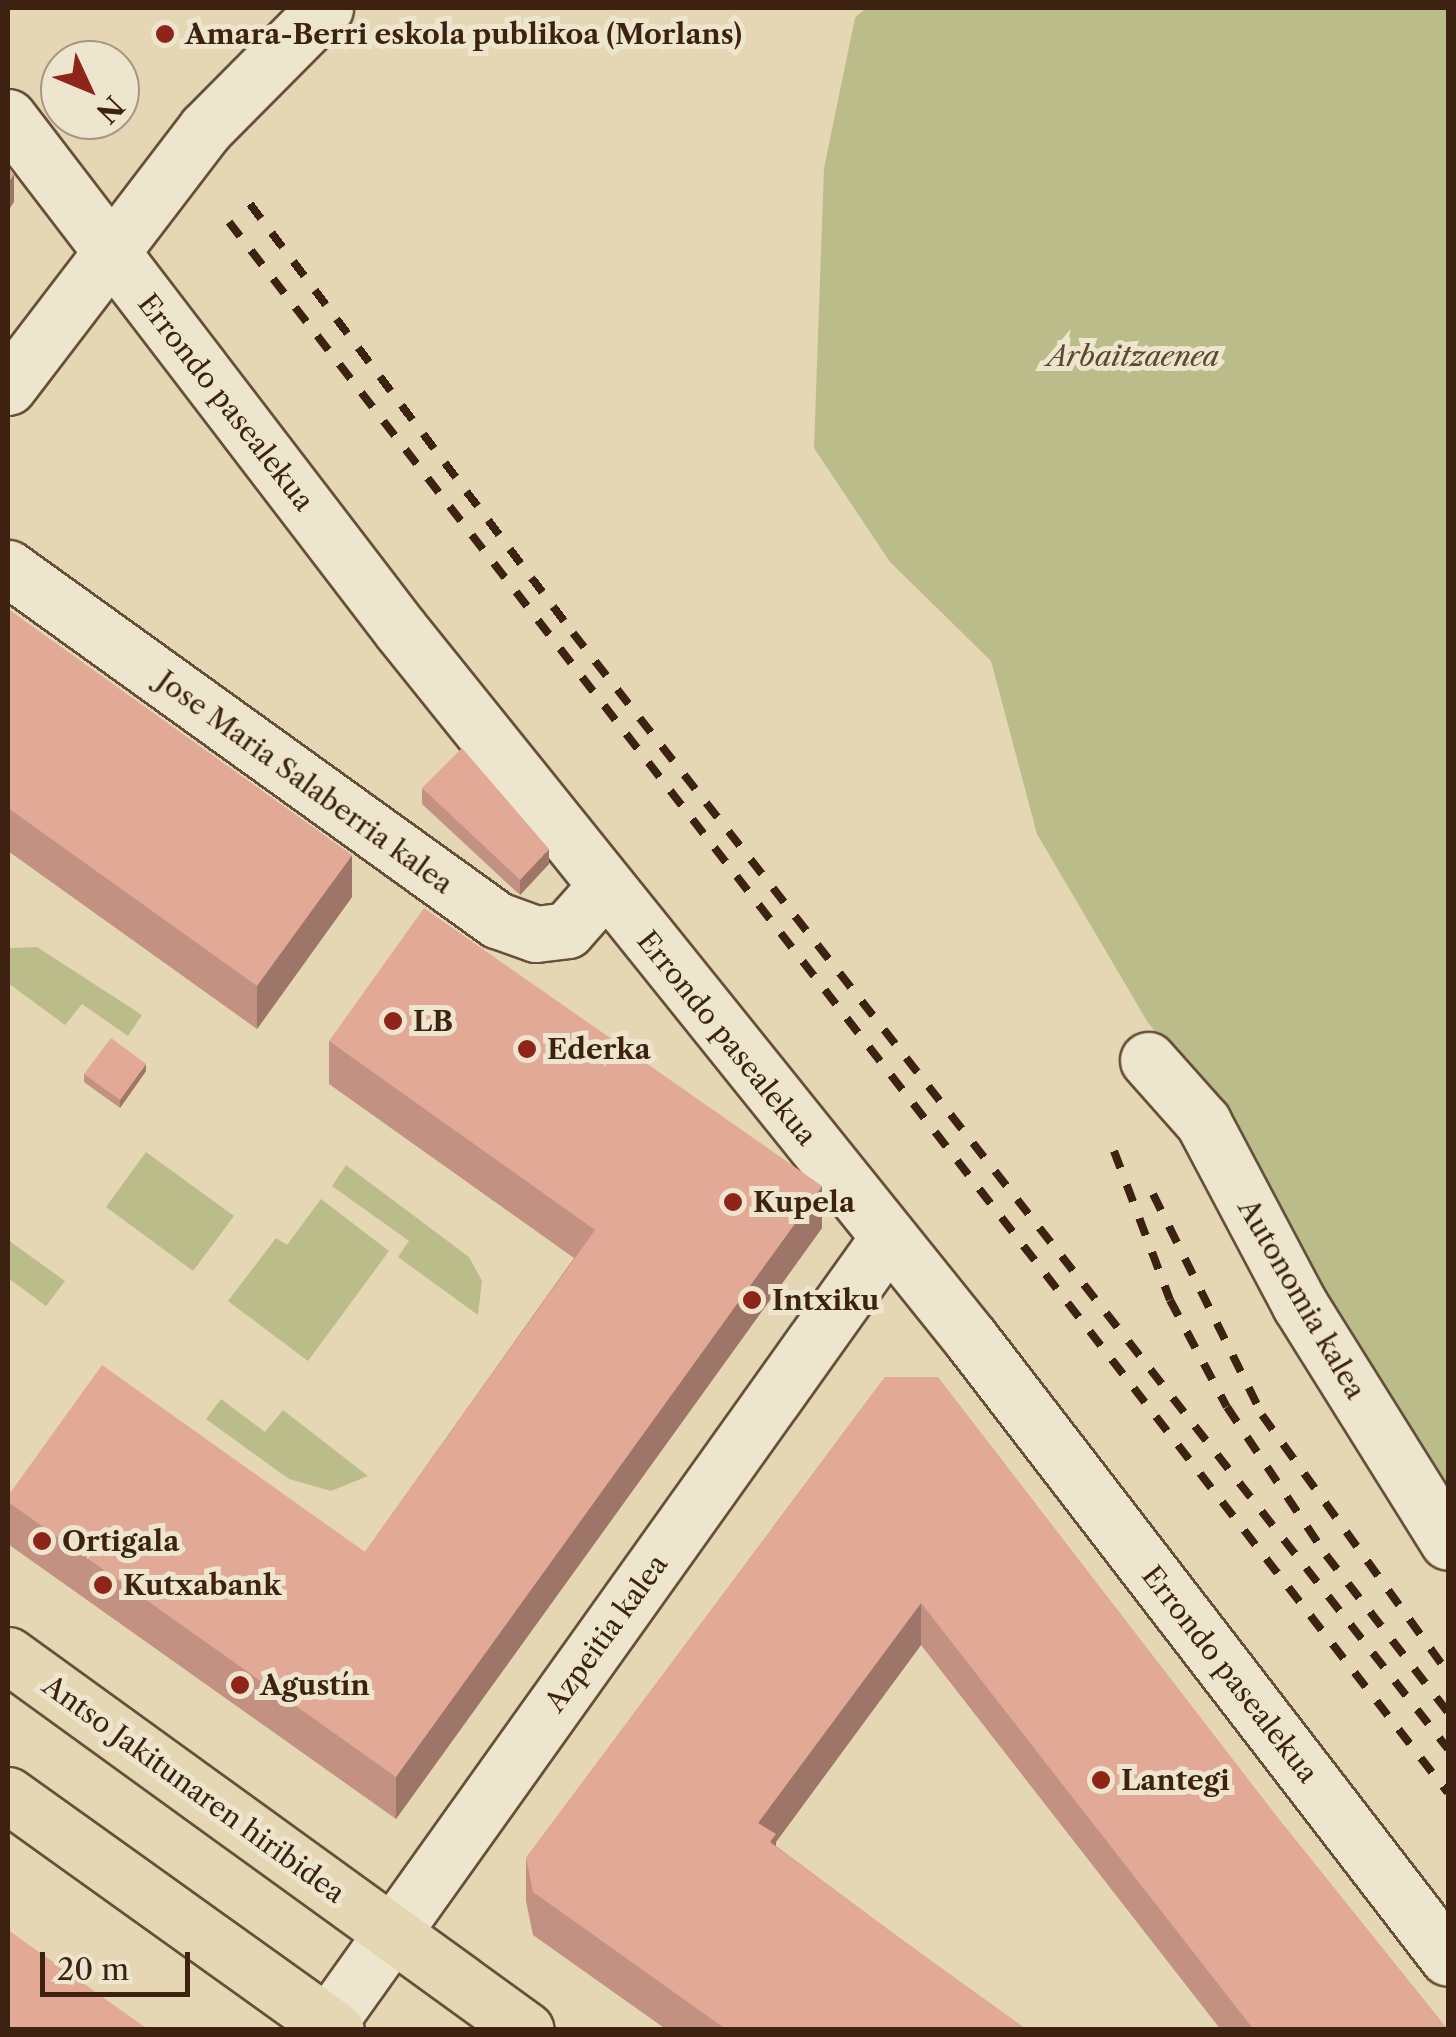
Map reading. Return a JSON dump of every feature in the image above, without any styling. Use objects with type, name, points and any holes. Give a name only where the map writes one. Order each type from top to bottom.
[{"type":"main road","name":"Antso Jakitunaren hiribidea","points":[[8,1655],[526,2030]]},
{"type":"main road","points":[[8,1795],[329,2027]]},
{"type":"street","points":[[8,387],[206,128],[326,8]]},
{"type":"street","name":"Errondo pasealekua","points":[[8,117],[606,887],[888,1238],[1448,1958]]},
{"type":"street","name":"Jose Maria Salaberria kalea","points":[[8,568],[496,920],[536,934],[567,930],[606,887]]},
{"type":"street","name":"Autonomia kalea","points":[[1148,1060],[1203,1122],[1300,1304],[1448,1542]]},
{"type":"street","name":"Azpeitia kalea","points":[[329,2027],[888,1238]]},
{"type":"green space","name":"Arbaitzaenea","points":[[866,8],[1448,8],[1448,1502],[1320,1301],[1247,1150],[1147,1021],[1037,834],[991,661],[890,562],[814,448],[824,168],[855,18]]},
{"type":"green space","points":[[37,947],[142,1015],[128,1036],[82,1004],[65,1025],[8,983],[8,948]]},
{"type":"green space","points":[[146,1152],[234,1216],[193,1271],[106,1207]]},
{"type":"green space","points":[[346,1165],[469,1257],[482,1281],[478,1315],[398,1257],[409,1241],[332,1186]]},
{"type":"green space","points":[[321,1199],[389,1251],[308,1361],[228,1301],[276,1238],[287,1245]]},
{"type":"green space","points":[[8,1240],[65,1281],[46,1306],[8,1278]]},
{"type":"green space","points":[[221,1399],[265,1432],[283,1410],[368,1476],[331,1491],[289,1479],[206,1419]]},
{"type":"building","points":[[8,609],[352,855],[257,986],[8,808]]},
{"type":"building","points":[[462,748],[549,849],[520,880],[422,788]]},
{"type":"building","points":[[424,908],[822,1186],[396,1777],[8,1502],[8,1496],[102,1365],[365,1552],[595,1230],[329,1041]]},
{"type":"building","points":[[111,1038],[146,1064],[120,1100],[84,1074]]},
{"type":"building","points":[[885,1377],[938,1377],[1285,1827],[1448,2030],[1254,2030],[921,1603],[758,1823],[776,1834],[770,1842],[1027,2030],[727,2030],[533,1892],[526,1858]]},
{"type":"building","points":[[8,1930],[149,2030],[8,2030]]},
{"type":"railway","points":[[250,204],[573,633],[1448,1749]]},
{"type":"railway","points":[[229,222],[1448,1793]]},
{"type":"railway","points":[[1114,1151],[1170,1300],[1227,1407],[1326,1555],[1448,1712]]},
{"type":"railway","points":[[1153,1194],[1262,1415],[1448,1673]]},
{"type":"place","name":"Amara-Berri eskola publikoa (Morlans)","points":[[165,34]]},
{"type":"place","name":"LB","points":[[393,1021]]},
{"type":"place","name":"Ederka","points":[[527,1049]]},
{"type":"place","name":"Kupela","points":[[733,1202]]},
{"type":"place","name":"Intxiku","points":[[752,1300]]},
{"type":"place","name":"Ortigala","points":[[42,1541]]},
{"type":"place","name":"Kutxabank","points":[[103,1585]]},
{"type":"place","name":"Agustín","points":[[240,1685]]},
{"type":"place","name":"Lantegi","points":[[1101,1780]]}]
